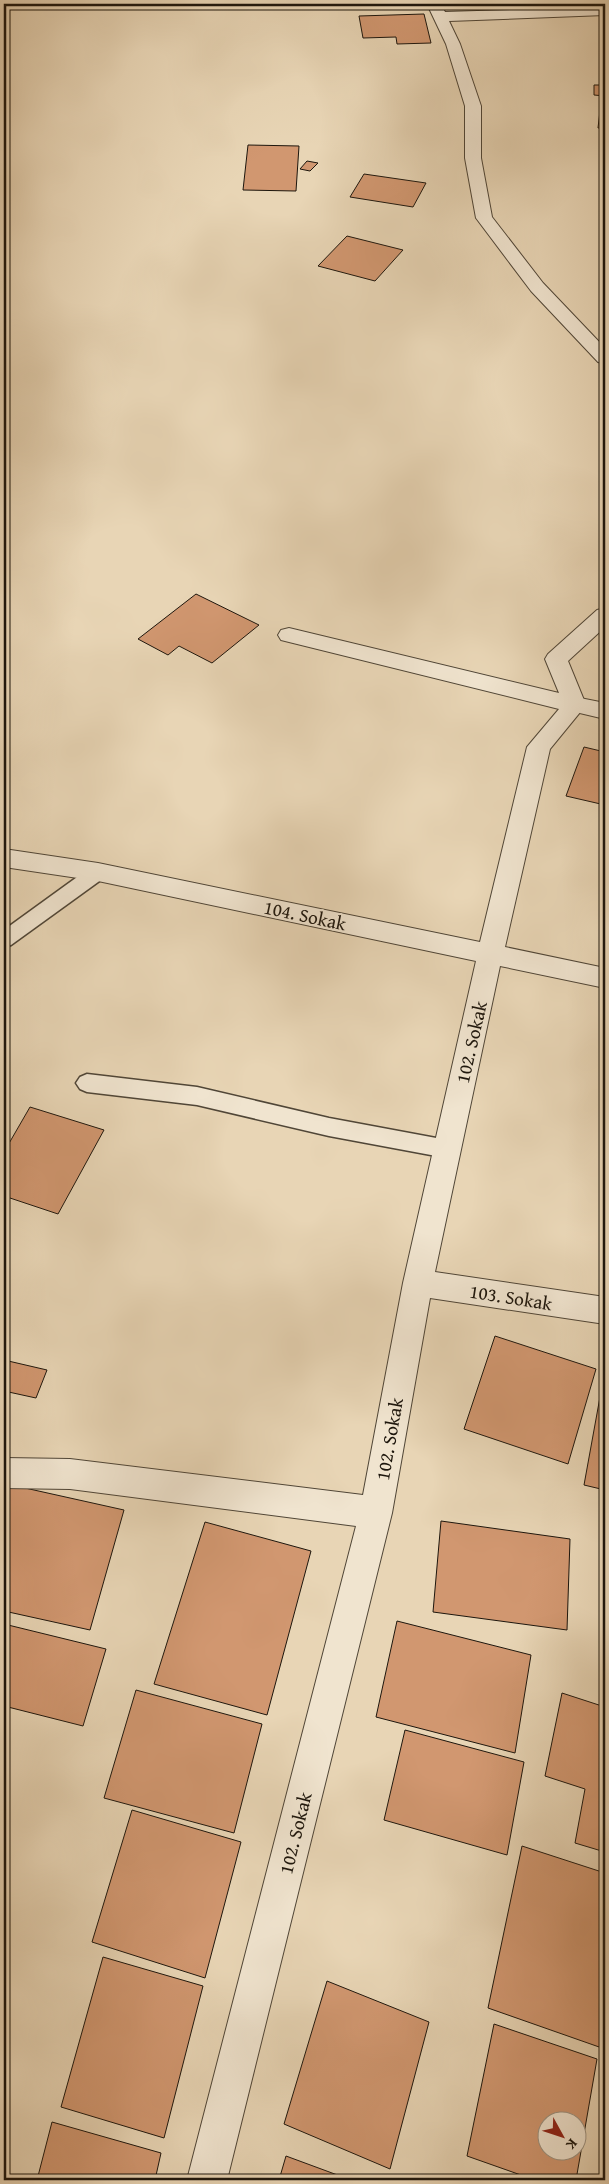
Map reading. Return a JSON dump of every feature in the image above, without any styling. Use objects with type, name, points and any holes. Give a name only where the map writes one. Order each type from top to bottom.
[{"type":"street","points":[[605,11],[437,10],[453,44],[473,106],[473,158],[484,218],[537,287],[605,358]]},
{"type":"street","points":[[574,705],[556,659],[605,615]]},
{"type":"street","points":[[289,635],[605,711]]},
{"type":"street","name":"102. Sokak","points":[[207,2180],[376,1513],[418,1283],[490,954],[539,747],[574,705]]},
{"type":"street","name":"104. Sokak","points":[[4,858],[98,872],[605,978]]},
{"type":"street","name":"103. Sokak","points":[[418,1283],[605,1312]]},
{"type":"street","points":[[4,1473],[70,1474],[376,1513]]},
{"type":"lane","points":[[4,940],[98,872]]},
{"type":"lane","points":[[87,1083],[197,1096],[329,1127],[447,1149]]},
{"type":"building","points":[[424,14],[431,43],[397,44],[396,37],[363,38],[359,16]]},
{"type":"building","points":[[594,85],[605,85],[605,96],[594,95]]},
{"type":"building","points":[[601,102],[605,103],[605,128],[598,128]]},
{"type":"building","points":[[248,145],[299,146],[296,191],[243,190]]},
{"type":"building","points":[[307,161],[318,163],[310,171],[300,169]]},
{"type":"building","points":[[364,174],[426,183],[413,207],[350,197]]},
{"type":"building","points":[[347,236],[403,250],[375,281],[318,266]]},
{"type":"building","points":[[196,594],[259,625],[212,663],[179,646],[168,655],[138,639]]},
{"type":"building","points":[[584,747],[605,752],[605,805],[566,796]]},
{"type":"building","points":[[30,1107],[104,1130],[58,1214],[4,1196],[4,1152]]},
{"type":"building","points":[[495,1336],[596,1369],[568,1464],[464,1429]]},
{"type":"building","points":[[4,1360],[47,1370],[36,1398],[4,1391]]},
{"type":"building","points":[[605,1376],[605,1490],[584,1485]]},
{"type":"building","points":[[7,1484],[124,1510],[90,1630],[4,1611],[4,1493]]},
{"type":"building","points":[[441,1521],[570,1539],[567,1630],[433,1612]]},
{"type":"building","points":[[205,1522],[311,1551],[267,1715],[154,1684]]},
{"type":"building","points":[[397,1621],[531,1655],[515,1753],[376,1717]]},
{"type":"building","points":[[4,1624],[106,1649],[83,1726],[4,1706]]},
{"type":"building","points":[[136,1690],[262,1724],[234,1833],[104,1798]]},
{"type":"building","points":[[562,1693],[605,1707],[605,1852],[575,1843],[585,1789],[545,1776]]},
{"type":"building","points":[[405,1730],[524,1762],[507,1855],[384,1820]]},
{"type":"building","points":[[132,1810],[241,1842],[205,1978],[92,1942]]},
{"type":"building","points":[[522,1846],[605,1873],[605,2032],[602,2048],[488,2008]]},
{"type":"building","points":[[103,1957],[203,1986],[164,2138],[61,2107]]},
{"type":"building","points":[[327,1981],[429,2022],[390,2169],[284,2124]]},
{"type":"building","points":[[494,2024],[597,2059],[586,2122],[586,2112],[536,2112],[536,2162],[579,2162],[576,2180],[535,2180],[467,2156]]},
{"type":"building","points":[[52,2122],[161,2153],[155,2180],[37,2180]]},
{"type":"building","points":[[286,2156],[351,2180],[279,2180]]}]
